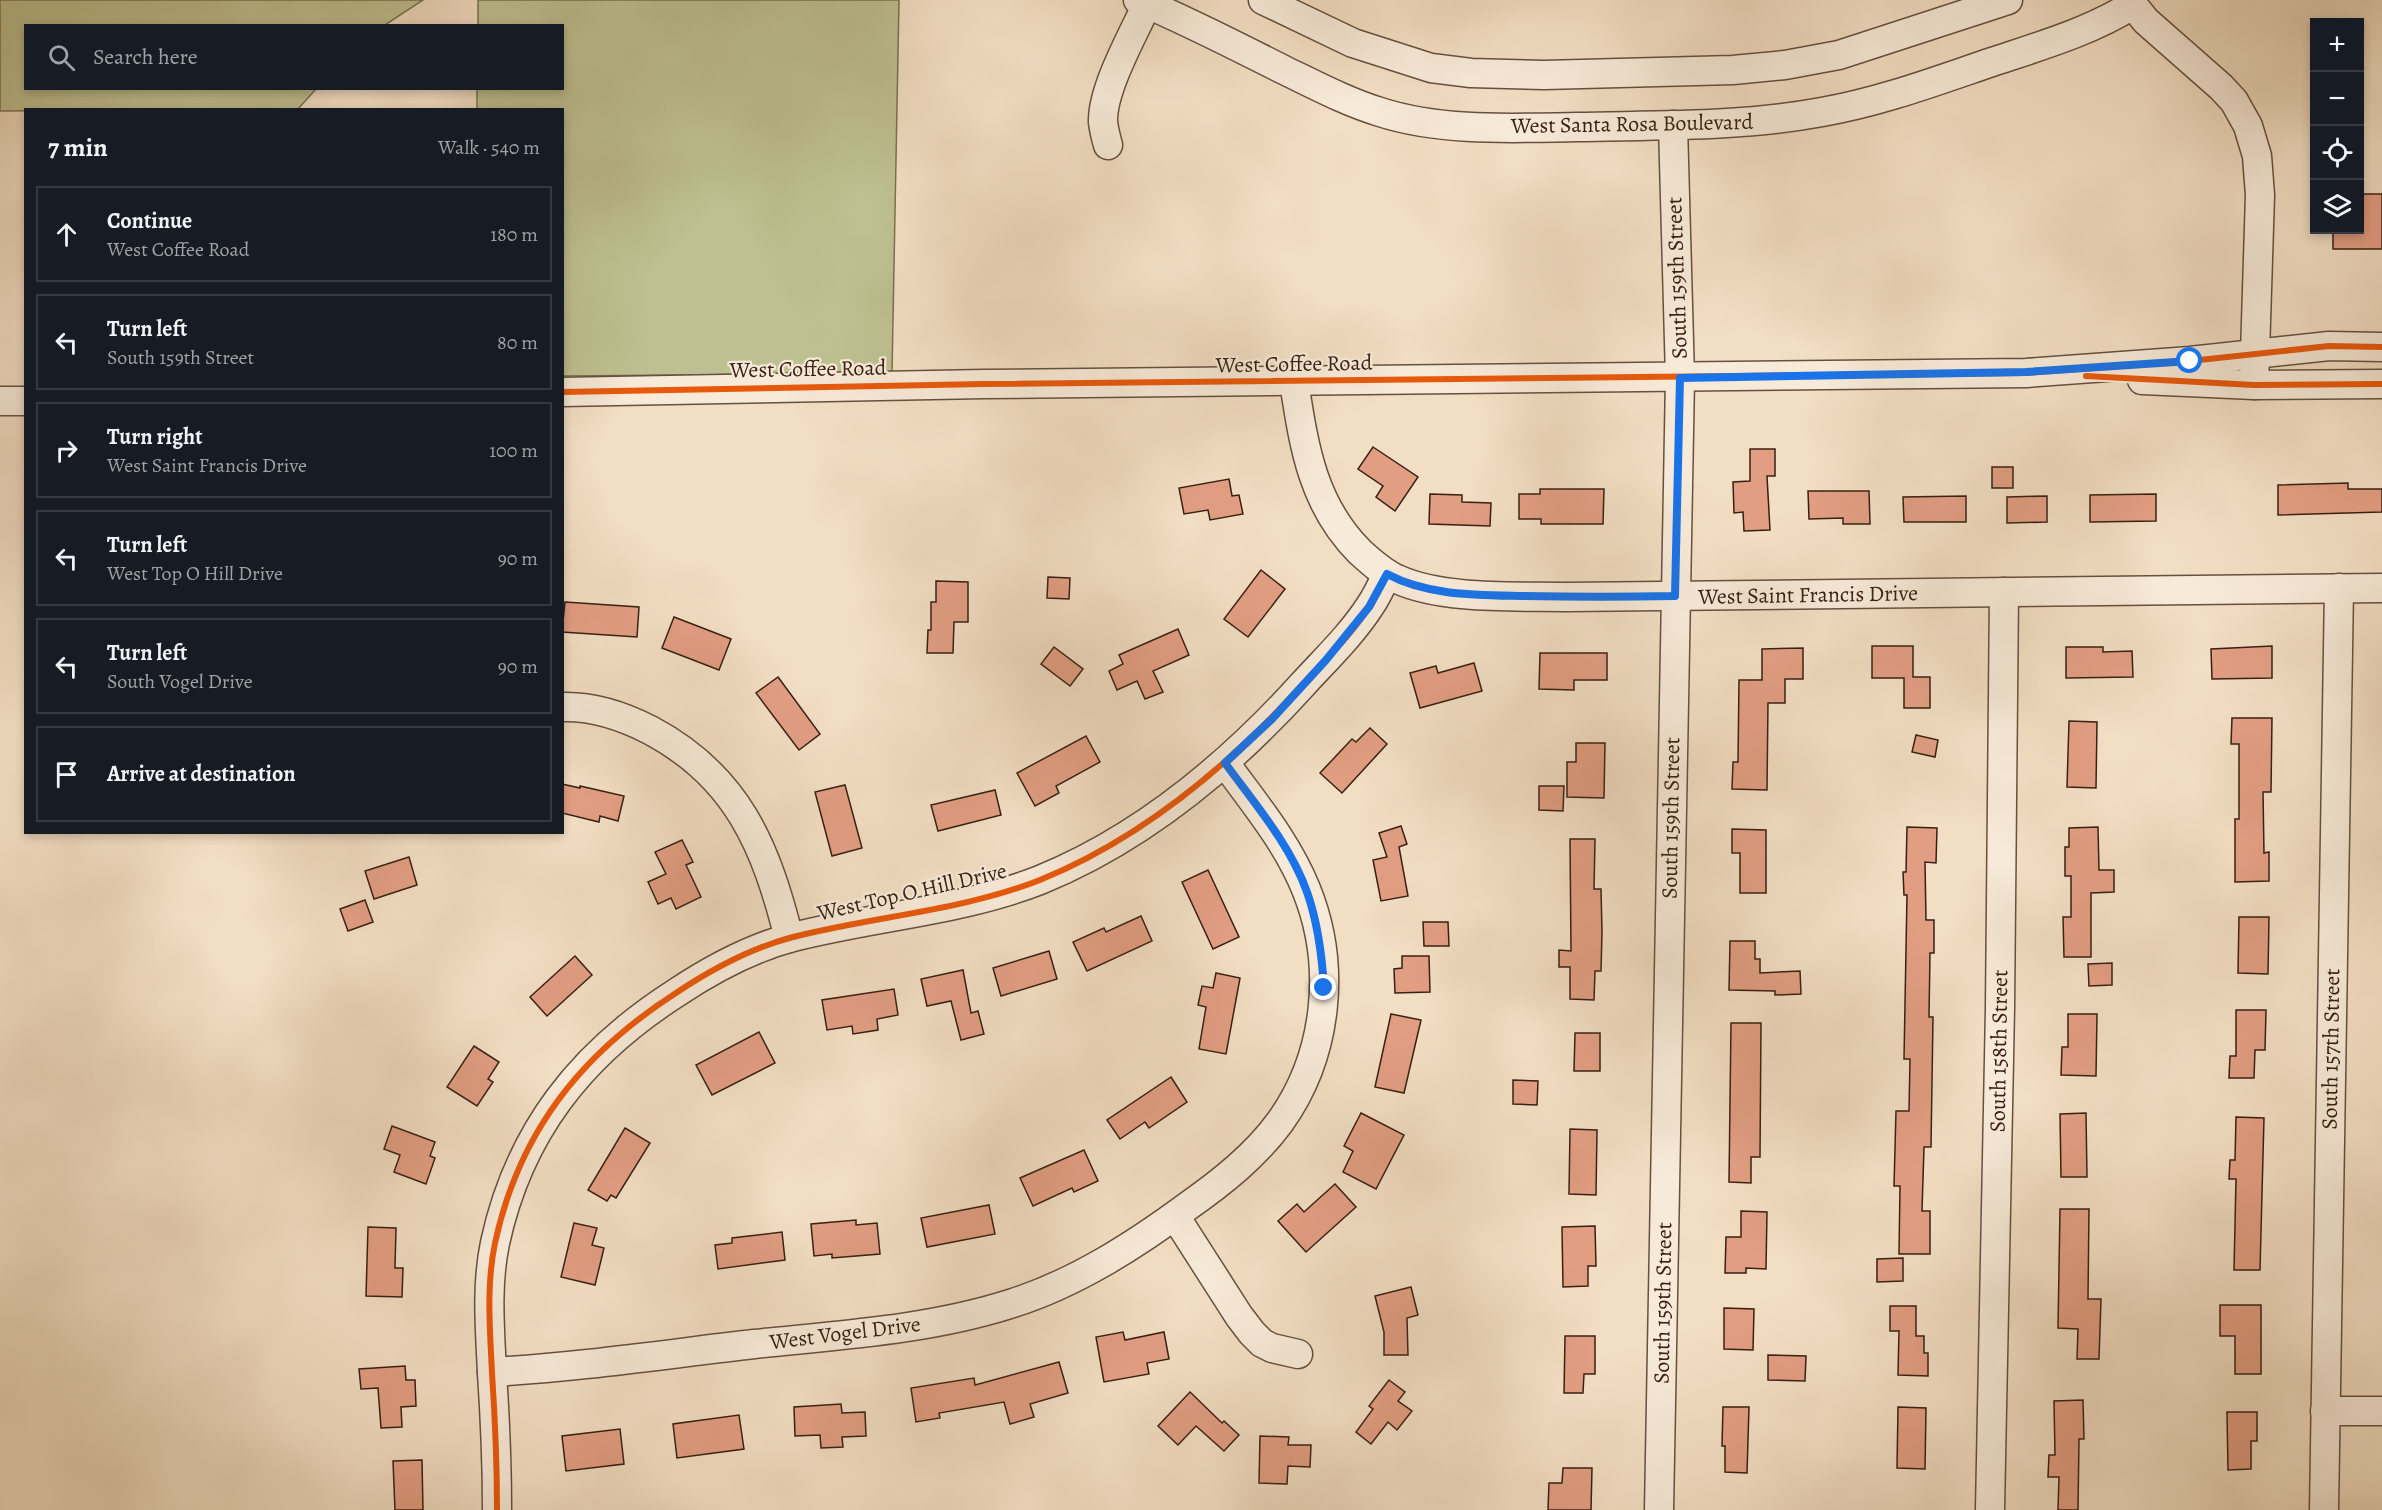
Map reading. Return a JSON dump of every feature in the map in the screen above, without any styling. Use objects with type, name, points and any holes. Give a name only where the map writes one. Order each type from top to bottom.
[{"type":"street","points":[[1263,0],[1353,43],[1431,68],[1471,73],[1544,75],[1688,72],[1785,65],[1839,55],[2008,0]]},
{"type":"street","points":[[1108,146],[1103,124],[1104,107],[1143,2]]},
{"type":"street","name":"West Santa Rosa Boulevard","points":[[1143,2],[1325,90],[1380,112],[1422,121],[1467,126],[1673,125],[1747,122],[1821,113],[1873,101],[2015,55],[2119,14],[2130,3]]},
{"type":"street","points":[[2130,3],[2146,21],[2221,87],[2234,101],[2248,126],[2257,156],[2260,195],[2254,385]]},
{"type":"street","name":"South 159th Street","points":[[1659,1510],[1680,378],[1673,125]]},
{"type":"street","name":"West Coffee Road","points":[[564,392],[994,384],[1680,378],[2026,372],[2190,361],[2329,346],[2382,347]]},
{"type":"street","name":"West Coffee Road","points":[[2026,372],[2254,385],[2382,384]]},
{"type":"street","name":"West Saint Francis Drive","points":[[1294,382],[1304,445],[1319,493],[1347,539],[1387,574],[1398,580],[1432,590],[1486,595],[1675,596],[2382,588]]},
{"type":"street","points":[[0,401],[24,401]]},
{"type":"street","name":"West Top O Hill Drive","points":[[497,1510],[488,1320],[495,1244],[506,1199],[521,1160],[556,1101],[605,1045],[655,1006],[694,980],[741,956],[789,938],[952,905],[1036,881],[1075,865],[1125,837],[1225,763],[1272,719],[1326,660],[1369,607],[1387,574]]},
{"type":"street","name":"South 157th Street","points":[[2324,1510],[2340,588]]},
{"type":"street","name":"South 158th Street","points":[[1990,1510],[2000,1008],[2004,592]]},
{"type":"street","points":[[564,707],[599,710],[636,723],[669,740],[713,776],[733,799],[759,845],[772,879],[789,938]]},
{"type":"street","name":"West Vogel Drive","points":[[492,1372],[844,1334],[916,1325],[973,1314],[1037,1294],[1087,1271],[1175,1216],[1217,1185],[1242,1164],[1278,1124],[1303,1082],[1319,1037],[1323,1014],[1323,965],[1307,890],[1276,833],[1225,763]]},
{"type":"street","points":[[1175,1216],[1252,1333],[1262,1343],[1272,1348],[1298,1354]]},
{"type":"street","points":[[2325,1411],[2382,1412]]},
{"type":"green space","points":[[0,0],[423,0],[387,24],[24,24],[24,90],[315,90],[299,108],[24,108],[24,111],[0,111]]},
{"type":"green space","points":[[478,0],[899,0],[892,373],[564,376],[564,108],[477,108],[477,90],[564,90],[564,24],[478,24]]},
{"type":"building","points":[[2364,194],[2382,194],[2382,249],[2333,249],[2333,234],[2364,234]]},
{"type":"building","points":[[1373,447],[1418,477],[1395,511],[1376,497],[1383,486],[1358,469]]},
{"type":"building","points":[[1750,449],[1775,449],[1775,476],[1767,476],[1770,530],[1744,531],[1743,512],[1734,513],[1733,482],[1750,481]]},
{"type":"building","points":[[1992,467],[2013,467],[2013,488],[1992,488]]},
{"type":"building","points":[[1229,479],[1232,496],[1239,495],[1243,514],[1210,520],[1208,510],[1184,514],[1179,488]]},
{"type":"building","points":[[2348,483],[2348,489],[2382,489],[2382,512],[2278,515],[2278,485]]},
{"type":"building","points":[[1540,489],[1604,489],[1603,524],[1541,524],[1541,519],[1519,519],[1519,494],[1540,494]]},
{"type":"building","points":[[1808,491],[1869,491],[1870,524],[1843,524],[1843,518],[1809,519]]},
{"type":"building","points":[[1430,494],[1462,495],[1462,502],[1491,503],[1490,526],[1429,524]]},
{"type":"building","points":[[2156,494],[2156,521],[2090,522],[2090,495]]},
{"type":"building","points":[[1966,496],[1966,522],[1904,522],[1903,497]]},
{"type":"building","points":[[2047,496],[2047,522],[2007,523],[2007,497]]},
{"type":"building","points":[[1261,570],[1285,589],[1248,637],[1224,619]]},
{"type":"building","points":[[1048,577],[1070,578],[1069,599],[1047,598]]},
{"type":"building","points":[[936,581],[968,582],[968,622],[954,622],[953,653],[927,653],[928,630],[931,630],[931,602],[936,602]]},
{"type":"building","points":[[565,602],[639,607],[637,637],[564,632]]},
{"type":"building","points":[[674,617],[731,639],[719,670],[662,648]]},
{"type":"building","points":[[1178,629],[1189,655],[1153,671],[1163,692],[1145,699],[1137,681],[1117,690],[1109,671],[1123,664],[1119,655]]},
{"type":"building","points":[[1872,646],[1913,646],[1913,677],[1930,677],[1930,708],[1904,708],[1904,678],[1872,678]]},
{"type":"building","points":[[2272,646],[2272,678],[2212,679],[2211,649]]},
{"type":"building","points":[[1054,647],[1083,669],[1070,686],[1041,664]]},
{"type":"building","points":[[2066,647],[2103,647],[2103,652],[2132,651],[2133,677],[2066,678]]},
{"type":"building","points":[[1803,648],[1803,679],[1785,679],[1785,703],[1768,703],[1767,790],[1732,789],[1733,762],[1738,762],[1739,680],[1762,680],[1762,649]]},
{"type":"building","points":[[1540,653],[1607,653],[1607,680],[1574,680],[1574,690],[1539,689]]},
{"type":"building","points":[[1474,663],[1482,691],[1420,708],[1410,673],[1436,666],[1438,673]]},
{"type":"building","points":[[778,677],[820,734],[799,750],[756,693]]},
{"type":"building","points":[[2232,718],[2272,718],[2271,792],[2263,792],[2264,853],[2269,852],[2269,881],[2235,882],[2235,819],[2239,819],[2239,744],[2231,744]]},
{"type":"building","points":[[2069,721],[2097,722],[2096,788],[2067,787]]},
{"type":"building","points":[[1370,728],[1387,744],[1342,793],[1320,773],[1352,739],[1356,742]]},
{"type":"building","points":[[1916,735],[1938,740],[1935,757],[1912,752]]},
{"type":"building","points":[[1086,736],[1100,762],[1056,786],[1059,793],[1035,806],[1017,773]]},
{"type":"building","points":[[1576,743],[1605,743],[1604,798],[1567,797],[1567,762],[1576,762]]},
{"type":"building","points":[[564,784],[624,796],[618,821],[600,816],[599,822],[564,813]]},
{"type":"building","points":[[845,785],[862,848],[832,856],[815,792]]},
{"type":"building","points":[[1539,786],[1564,786],[1563,811],[1539,810]]},
{"type":"building","points":[[995,790],[1001,815],[938,831],[931,805]]},
{"type":"building","points":[[1401,826],[1407,844],[1399,847],[1408,896],[1381,901],[1373,860],[1387,857],[1379,833]]},
{"type":"building","points":[[1907,827],[1937,828],[1936,863],[1925,862],[1926,920],[1934,920],[1934,953],[1930,953],[1929,1017],[1933,1017],[1931,1147],[1924,1147],[1922,1211],[1930,1211],[1930,1254],[1899,1254],[1900,1186],[1894,1186],[1896,1111],[1909,1111],[1910,1059],[1904,1059],[1907,895],[1904,895],[1903,872],[1906,872]]},
{"type":"building","points":[[2098,827],[2099,870],[2114,870],[2114,892],[2091,893],[2091,957],[2064,957],[2063,917],[2071,917],[2071,876],[2065,876],[2065,847],[2069,847],[2069,828]]},
{"type":"building","points":[[1732,829],[1766,830],[1766,893],[1740,893],[1740,853],[1732,853]]},
{"type":"building","points":[[1570,839],[1595,839],[1594,889],[1601,889],[1602,932],[1601,971],[1595,971],[1594,1000],[1570,999],[1570,967],[1559,967],[1559,950],[1571,951]]},
{"type":"building","points":[[682,840],[693,862],[686,865],[701,897],[676,909],[671,898],[658,904],[648,882],[666,874],[655,852]]},
{"type":"building","points":[[409,857],[417,885],[374,899],[365,871]]},
{"type":"building","points":[[1208,870],[1239,937],[1213,949],[1182,882]]},
{"type":"building","points":[[365,900],[373,922],[348,931],[340,909]]},
{"type":"building","points":[[1141,916],[1152,941],[1087,971],[1073,942],[1104,928],[1106,932]]},
{"type":"building","points":[[2239,917],[2269,917],[2268,974],[2238,973]]},
{"type":"building","points":[[1423,922],[1448,922],[1449,946],[1424,946]]},
{"type":"building","points":[[1730,941],[1755,941],[1755,959],[1760,959],[1760,973],[1800,971],[1801,994],[1775,995],[1775,991],[1729,990]]},
{"type":"building","points":[[1049,951],[1057,979],[1001,996],[993,968]]},
{"type":"building","points":[[575,956],[592,975],[547,1016],[530,997]]},
{"type":"building","points":[[1402,956],[1429,956],[1430,992],[1395,993],[1394,969],[1402,968]]},
{"type":"building","points":[[2112,963],[2112,985],[2089,986],[2088,964]]},
{"type":"building","points":[[963,970],[971,1013],[978,1011],[984,1034],[961,1040],[951,1001],[927,1006],[921,979]]},
{"type":"building","points":[[1216,973],[1240,978],[1226,1054],[1199,1049],[1206,1007],[1198,1005],[1202,986],[1213,988]]},
{"type":"building","points":[[894,989],[898,1015],[877,1019],[878,1030],[853,1034],[852,1026],[827,1030],[822,1000]]},
{"type":"building","points":[[2236,1010],[2266,1010],[2265,1050],[2255,1050],[2254,1078],[2229,1078],[2230,1056],[2236,1056]]},
{"type":"building","points":[[1391,1014],[1421,1020],[1404,1093],[1375,1087]]},
{"type":"building","points":[[2068,1014],[2097,1014],[2096,1076],[2061,1075],[2062,1047],[2068,1047]]},
{"type":"building","points":[[1731,1023],[1761,1023],[1760,1157],[1751,1157],[1751,1183],[1729,1182]]},
{"type":"building","points":[[759,1032],[775,1063],[712,1095],[696,1065]]},
{"type":"building","points":[[1575,1033],[1600,1033],[1600,1071],[1574,1071]]},
{"type":"building","points":[[474,1046],[499,1062],[488,1079],[493,1082],[477,1106],[447,1087]]},
{"type":"building","points":[[1171,1077],[1187,1102],[1149,1128],[1145,1122],[1120,1139],[1107,1120]]},
{"type":"building","points":[[1513,1080],[1538,1081],[1537,1105],[1513,1104]]},
{"type":"building","points":[[1361,1113],[1404,1135],[1376,1189],[1343,1172],[1353,1151],[1344,1146]]},
{"type":"building","points":[[2086,1113],[2087,1177],[2061,1177],[2060,1114]]},
{"type":"building","points":[[2236,1117],[2264,1118],[2260,1270],[2234,1270],[2236,1179],[2229,1179],[2230,1160],[2235,1160]]},
{"type":"building","points":[[392,1126],[435,1142],[430,1156],[435,1158],[426,1184],[394,1172],[400,1155],[384,1149]]},
{"type":"building","points":[[625,1128],[650,1143],[616,1198],[611,1195],[607,1201],[588,1190]]},
{"type":"building","points":[[1570,1129],[1597,1130],[1596,1195],[1569,1194]]},
{"type":"building","points":[[1084,1150],[1098,1181],[1074,1192],[1072,1188],[1033,1206],[1020,1178]]},
{"type":"building","points":[[1335,1184],[1356,1207],[1306,1252],[1278,1221],[1297,1204],[1304,1212]]},
{"type":"building","points":[[989,1205],[995,1234],[927,1247],[921,1218]]},
{"type":"building","points":[[2060,1209],[2089,1209],[2088,1299],[2101,1299],[2099,1359],[2077,1359],[2078,1329],[2058,1328]]},
{"type":"building","points":[[1741,1211],[1767,1212],[1766,1269],[1746,1268],[1746,1273],[1725,1273],[1726,1237],[1741,1237]]},
{"type":"building","points":[[856,1220],[856,1225],[877,1223],[880,1254],[832,1258],[832,1254],[814,1256],[811,1224]]},
{"type":"building","points":[[574,1223],[597,1228],[592,1245],[604,1248],[595,1285],[561,1277]]},
{"type":"building","points":[[1595,1226],[1596,1266],[1588,1266],[1588,1286],[1563,1287],[1562,1227]]},
{"type":"building","points":[[368,1227],[396,1228],[395,1268],[403,1268],[402,1297],[366,1296]]},
{"type":"building","points":[[782,1232],[785,1260],[718,1269],[715,1245],[732,1243],[732,1238]]},
{"type":"building","points":[[1903,1258],[1903,1281],[1877,1282],[1877,1259]]},
{"type":"building","points":[[1411,1287],[1418,1315],[1407,1318],[1408,1355],[1384,1355],[1384,1332],[1375,1296]]},
{"type":"building","points":[[2220,1305],[2261,1305],[2261,1374],[2235,1374],[2235,1336],[2220,1336]]},
{"type":"building","points":[[1890,1306],[1916,1306],[1916,1336],[1924,1336],[1924,1353],[1928,1353],[1928,1376],[1898,1375],[1899,1331],[1890,1331]]},
{"type":"building","points":[[1724,1308],[1754,1309],[1753,1350],[1724,1349]]},
{"type":"building","points":[[1123,1332],[1125,1340],[1164,1332],[1169,1359],[1147,1363],[1149,1374],[1104,1382],[1096,1337]]},
{"type":"building","points":[[1565,1336],[1595,1336],[1595,1374],[1584,1374],[1583,1393],[1564,1393]]},
{"type":"building","points":[[1768,1355],[1806,1356],[1805,1381],[1768,1380]]},
{"type":"building","points":[[1059,1362],[1068,1393],[1030,1404],[1034,1417],[1010,1424],[1004,1402],[939,1413],[940,1418],[916,1422],[911,1388],[974,1378],[975,1385]]},
{"type":"building","points":[[405,1366],[406,1380],[415,1380],[416,1406],[401,1407],[402,1427],[381,1428],[378,1388],[361,1389],[359,1369]]},
{"type":"building","points":[[1389,1380],[1405,1392],[1398,1401],[1412,1411],[1397,1430],[1388,1422],[1371,1444],[1356,1432],[1373,1409],[1369,1406]]},
{"type":"building","points":[[1190,1392],[1222,1423],[1224,1421],[1239,1435],[1224,1451],[1196,1426],[1178,1445],[1158,1426]]},
{"type":"building","points":[[2083,1400],[2084,1439],[2079,1439],[2078,1510],[2058,1510],[2059,1477],[2048,1477],[2049,1455],[2055,1455],[2054,1401]]},
{"type":"building","points":[[841,1404],[842,1413],[865,1412],[866,1436],[842,1437],[843,1447],[821,1448],[820,1435],[795,1436],[794,1407]]},
{"type":"building","points":[[1723,1407],[1749,1407],[1747,1473],[1725,1472],[1725,1446],[1722,1446]]},
{"type":"building","points":[[1898,1407],[1926,1408],[1925,1469],[1897,1468]]},
{"type":"building","points":[[2227,1412],[2257,1412],[2257,1441],[2251,1441],[2251,1469],[2228,1470]]},
{"type":"building","points":[[739,1415],[744,1449],[677,1458],[673,1424]]},
{"type":"building","points":[[620,1429],[624,1464],[566,1471],[562,1436]]},
{"type":"building","points":[[1260,1436],[1289,1437],[1288,1445],[1311,1445],[1310,1467],[1288,1466],[1287,1484],[1259,1483]]},
{"type":"building","points":[[422,1460],[423,1510],[395,1510],[393,1461]]},
{"type":"building","points":[[1563,1468],[1592,1468],[1591,1510],[1548,1510],[1549,1483],[1562,1483]]},
{"type":"cycle path","points":[[564,392],[984,384],[2026,373],[2190,361],[2329,346],[2382,347]]},
{"type":"cycle path","points":[[2086,376],[2254,385],[2382,384]]},
{"type":"cycle path","points":[[497,1510],[489,1308],[490,1275],[495,1243],[506,1203],[520,1166],[538,1131],[559,1099],[583,1070],[611,1042],[642,1017],[676,993],[747,953],[793,937],[980,899],[1040,880],[1114,843],[1183,796],[1215,770],[1276,713],[1363,616],[1387,574]]},
{"type":"route","points":[[1324,988],[1320,942],[1307,890],[1276,833],[1225,763],[1272,719],[1326,660],[1369,607],[1387,574],[1398,580],[1432,590],[1486,595],[1675,596],[1680,378],[2026,372],[2190,361]]}]
